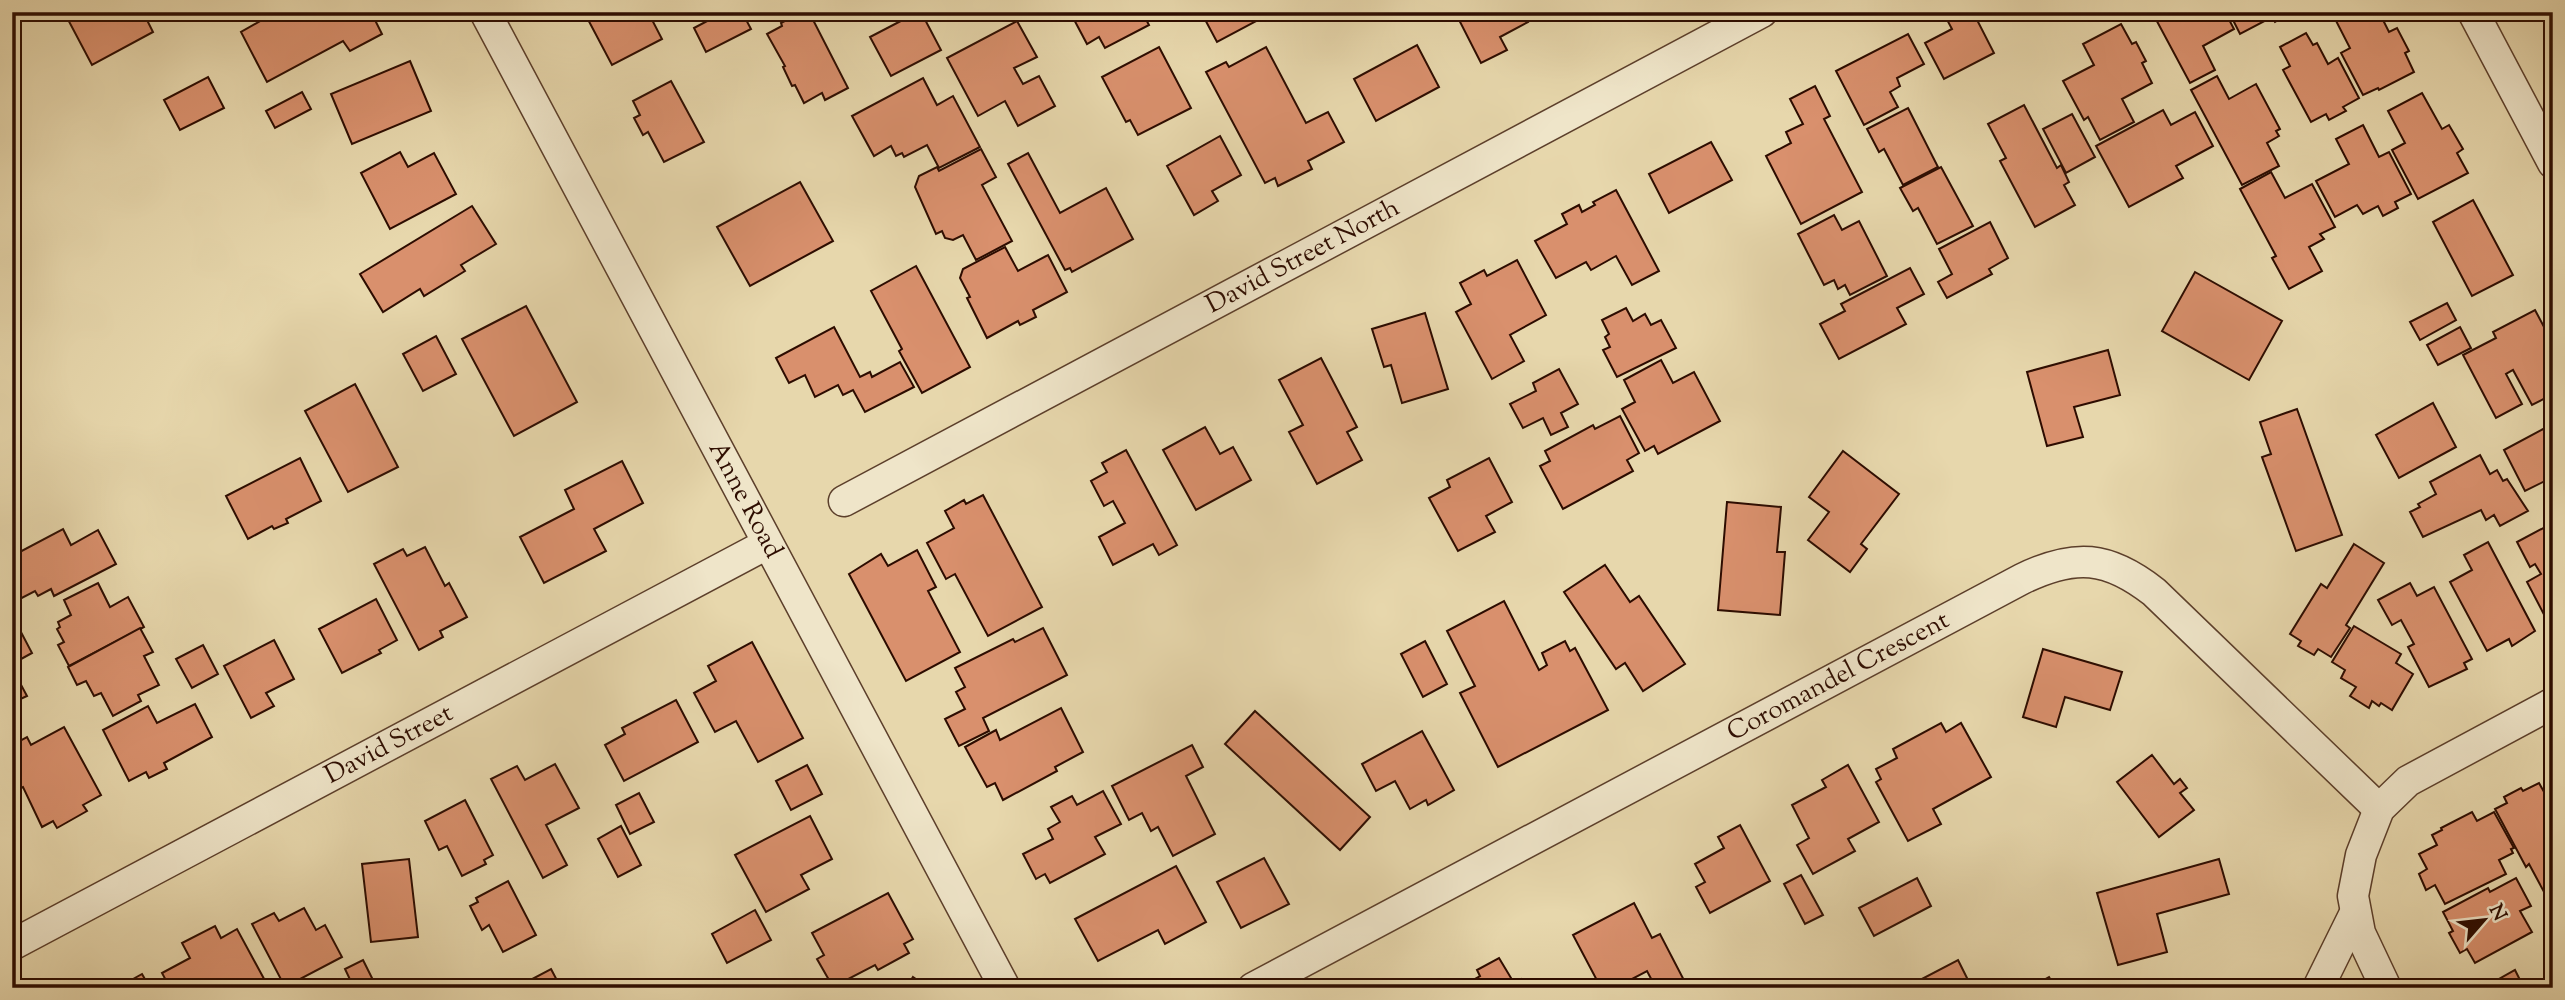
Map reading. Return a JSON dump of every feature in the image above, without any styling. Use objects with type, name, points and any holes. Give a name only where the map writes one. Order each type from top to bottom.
[{"type":"street","name":"Anne Road","points":[[485,12],[766,544],[1005,988]]},
{"type":"street","name":"David Street North","points":[[844,501],[1762,12]]},
{"type":"street","points":[[2473,12],[2553,163]]},
{"type":"street","name":"David Street","points":[[12,945],[766,544]]},
{"type":"street","name":"Coromandel Crescent","points":[[1253,988],[2022,579],[2061,563],[2085,561],[2111,565],[2154,592],[2379,809]]},
{"type":"street","points":[[2386,988],[2367,952],[2355,913],[2353,896],[2361,855],[2379,809],[2408,781],[2553,703]]},
{"type":"street","points":[[2318,988],[2355,913]]},
{"type":"building","points":[[64,12],[143,12],[153,32],[92,65]]},
{"type":"building","points":[[276,12],[371,12],[382,34],[350,51],[343,41],[267,82],[241,32]]},
{"type":"building","points":[[584,12],[648,12],[662,39],[612,65]]},
{"type":"building","points":[[724,12],[742,12],[751,29],[706,52],[694,28]]},
{"type":"building","points":[[801,12],[809,12],[848,88],[825,100],[822,93],[804,103],[795,85],[792,86],[783,67],[785,66],[767,34]]},
{"type":"building","points":[[921,12],[941,50],[891,76],[870,37]]},
{"type":"building","points":[[1070,12],[1142,12],[1149,25],[1105,48],[1099,37],[1087,44]]},
{"type":"building","points":[[1201,12],[1273,12],[1217,42]]},
{"type":"building","points":[[1455,12],[1523,12],[1528,22],[1500,37],[1507,50],[1481,63]]},
{"type":"building","points":[[1973,12],[1994,53],[1944,79],[1925,43],[1952,29],[1944,14]]},
{"type":"building","points":[[2152,12],[2225,12],[2234,29],[2203,46],[2215,70],[2190,83]]},
{"type":"building","points":[[2229,12],[2292,12],[2275,22],[2272,17],[2240,34]]},
{"type":"building","points":[[2379,12],[2389,32],[2397,28],[2409,51],[2405,53],[2414,72],[2363,95],[2341,53],[2350,48],[2332,13]]},
{"type":"building","points":[[1017,21],[1037,57],[1014,68],[1023,84],[1039,76],[1055,106],[1018,126],[1005,101],[978,116],[947,58]]},
{"type":"building","points":[[2121,24],[2132,44],[2136,42],[2146,61],[2142,63],[2152,83],[2122,99],[2134,122],[2100,140],[2088,117],[2084,120],[2063,81],[2094,65],[2083,44]]},
{"type":"building","points":[[2306,33],[2313,45],[2317,43],[2328,64],[2338,58],[2359,98],[2343,107],[2346,111],[2329,120],[2326,114],[2311,122],[2283,70],[2290,66],[2280,47]]},
{"type":"building","points":[[1908,34],[1924,64],[1897,78],[1900,86],[1890,92],[1898,107],[1864,125],[1836,71]]},
{"type":"building","points":[[1417,45],[1439,87],[1376,121],[1354,79]]},
{"type":"building","points":[[1159,47],[1191,108],[1138,135],[1130,120],[1126,122],[1102,77]]},
{"type":"building","points":[[1266,47],[1306,123],[1328,112],[1344,142],[1308,161],[1312,169],[1278,186],[1275,178],[1265,183],[1206,72],[1226,62],[1229,67]]},
{"type":"building","points":[[410,61],[431,111],[352,144],[331,94]]},
{"type":"building","points":[[2217,76],[2229,99],[2256,84],[2280,129],[2276,131],[2279,136],[2267,143],[2279,166],[2242,185],[2191,90]]},
{"type":"building","points":[[208,77],[224,108],[180,130],[164,100]]},
{"type":"building","points":[[923,78],[937,105],[953,96],[980,147],[939,168],[927,145],[904,157],[902,153],[896,156],[891,146],[874,156],[852,116]]},
{"type":"building","points":[[671,81],[704,142],[664,162],[648,132],[643,135],[634,118],[640,115],[633,101]]},
{"type":"building","points":[[1815,86],[1830,116],[1824,119],[1862,192],[1801,224],[1766,156],[1791,143],[1786,132],[1803,124],[1790,99]]},
{"type":"building","points":[[302,92],[311,109],[275,128],[266,111]]},
{"type":"building","points":[[2422,93],[2442,129],[2449,125],[2463,149],[2457,153],[2468,173],[2418,199],[2392,150],[2405,143],[2388,111]]},
{"type":"building","points":[[2024,105],[2057,168],[2061,165],[2069,182],[2064,185],[2075,205],[2035,227],[2000,161],[2006,158],[1988,124]]},
{"type":"building","points":[[1908,108],[1938,167],[1903,185],[1884,149],[1879,152],[1867,129]]},
{"type":"building","points":[[2163,110],[2171,125],[2195,112],[2213,146],[2176,166],[2183,178],[2129,207],[2096,146]]},
{"type":"building","points":[[2072,114],[2095,157],[2066,173],[2043,129]]},
{"type":"building","points":[[2363,125],[2379,157],[2389,152],[2411,194],[2395,202],[2398,208],[2383,216],[2378,206],[2363,214],[2357,205],[2335,217],[2316,181],[2349,164],[2336,139]]},
{"type":"building","points":[[1220,136],[1241,175],[1212,191],[1218,201],[1194,215],[1167,166]]},
{"type":"building","points":[[1711,142],[1732,180],[1669,213],[1649,174]]},
{"type":"building","points":[[981,149],[996,177],[982,185],[1012,241],[976,260],[963,235],[953,240],[945,238],[942,231],[936,234],[915,187],[919,176],[937,167],[939,171]]},
{"type":"building","points":[[400,152],[408,167],[434,153],[456,194],[390,229],[361,173]]},
{"type":"building","points":[[1028,153],[1060,213],[1106,188],[1133,239],[1072,272],[1070,268],[1065,270],[1008,164]]},
{"type":"building","points":[[1941,167],[1973,226],[1937,244],[1918,208],[1913,211],[1900,188]]},
{"type":"building","points":[[2271,172],[2285,198],[2312,184],[2335,227],[2320,234],[2324,239],[2309,247],[2322,271],[2289,289],[2272,258],[2276,256],[2240,189]]},
{"type":"building","points":[[800,182],[833,241],[750,286],[717,227]]},
{"type":"building","points":[[1616,190],[1659,271],[1632,285],[1616,256],[1591,270],[1586,262],[1556,278],[1535,241],[1567,224],[1562,214],[1579,205],[1582,212],[1595,205],[1593,202]]},
{"type":"building","points":[[2473,200],[2513,275],[2472,296],[2433,222]]},
{"type":"building","points":[[472,206],[496,244],[461,265],[465,271],[424,296],[420,289],[383,312],[360,274]]},
{"type":"building","points":[[1834,215],[1842,230],[1859,221],[1887,276],[1850,295],[1845,285],[1838,289],[1834,280],[1824,285],[1798,234]]},
{"type":"building","points":[[1990,222],[2008,258],[1989,269],[1992,274],[1947,298],[1938,282],[1952,274],[1939,249]]},
{"type":"building","points":[[1005,247],[1018,271],[1048,255],[1067,292],[1033,310],[1036,317],[1020,325],[1018,321],[987,338],[960,278],[963,269]]},
{"type":"building","points":[[1517,260],[1546,315],[1510,335],[1524,361],[1492,379],[1456,312],[1471,304],[1460,283],[1484,270],[1487,276]]},
{"type":"building","points":[[916,266],[970,367],[922,393],[871,291]]},
{"type":"building","points":[[1910,268],[1924,294],[1897,308],[1906,324],[1839,359],[1820,324],[1845,311],[1841,304]]},
{"type":"building","points":[[2195,272],[2282,321],[2249,380],[2162,331]]},
{"type":"building","points":[[2447,303],[2456,320],[2420,340],[2410,322]]},
{"type":"building","points":[[526,306],[577,402],[514,436],[462,339]]},
{"type":"building","points":[[1626,308],[1633,321],[1645,314],[1651,325],[1661,320],[1676,348],[1617,377],[1603,350],[1610,347],[1605,337],[1609,334],[1602,320]]},
{"type":"building","points":[[2535,310],[2553,344],[2553,394],[2532,405],[2513,370],[2506,374],[2522,404],[2496,418],[2463,355],[2496,338],[2493,332]]},
{"type":"building","points":[[1425,313],[1448,389],[1402,403],[1391,365],[1384,367],[1372,329]]},
{"type":"building","points":[[834,327],[860,377],[870,372],[872,377],[900,362],[914,387],[865,412],[853,390],[843,395],[838,385],[815,397],[805,375],[789,383],[776,358]]},
{"type":"building","points":[[2460,327],[2471,348],[2438,365],[2427,345]]},
{"type":"building","points":[[436,336],[456,374],[423,391],[403,354]]},
{"type":"building","points":[[2108,350],[2120,395],[2074,407],[2083,437],[2047,446],[2027,372]]},
{"type":"building","points":[[1321,358],[1357,427],[1347,432],[1362,460],[1317,484],[1289,432],[1303,425],[1279,380]]},
{"type":"building","points":[[1661,360],[1673,383],[1694,372],[1720,421],[1658,454],[1654,446],[1645,451],[1622,409],[1635,402],[1624,380]]},
{"type":"building","points":[[1559,369],[1578,404],[1561,413],[1568,427],[1551,435],[1543,418],[1523,428],[1510,404],[1536,391],[1533,383]]},
{"type":"building","points":[[355,384],[398,467],[348,492],[305,411]]},
{"type":"building","points":[[2433,403],[2456,447],[2399,478],[2376,435]]},
{"type":"building","points":[[2297,409],[2342,535],[2296,551],[2262,457],[2271,454],[2260,422]]},
{"type":"building","points":[[1620,416],[1639,453],[1627,460],[1633,471],[1563,509],[1540,466],[1550,461],[1545,451],[1593,425],[1595,429]]},
{"type":"building","points":[[1205,427],[1220,454],[1233,447],[1251,480],[1196,510],[1163,450]]},
{"type":"building","points":[[2543,429],[2553,444],[2553,477],[2525,491],[2504,450]]},
{"type":"building","points":[[1126,450],[1177,545],[1159,555],[1153,544],[1113,565],[1099,537],[1125,523],[1113,501],[1104,506],[1091,481],[1107,472],[1102,463]]},
{"type":"building","points":[[1843,451],[1899,494],[1861,544],[1867,549],[1850,572],[1808,540],[1829,512],[1809,497]]},
{"type":"building","points":[[2480,455],[2490,474],[2497,470],[2503,481],[2507,479],[2528,511],[2500,526],[2494,515],[2486,520],[2481,510],[2423,537],[2410,512],[2436,494],[2430,482]]},
{"type":"building","points":[[300,458],[321,501],[286,519],[288,523],[274,529],[272,526],[248,539],[226,496]]},
{"type":"building","points":[[1489,458],[1512,502],[1486,516],[1495,532],[1458,551],[1429,498],[1450,487],[1447,480]]},
{"type":"building","points":[[622,461],[643,503],[594,529],[606,551],[544,583],[520,537],[574,509],[565,490]]},
{"type":"building","points":[[983,495],[1042,607],[988,636],[955,574],[946,579],[927,543],[954,528],[945,511],[964,500],[966,504]]},
{"type":"building","points":[[1727,502],[1781,507],[1777,552],[1785,552],[1780,615],[1718,610]]},
{"type":"building","points":[[2549,525],[2553,533],[2553,624],[2550,626],[2527,582],[2541,574],[2535,564],[2530,567],[2517,542]]},
{"type":"building","points":[[63,529],[71,545],[98,530],[116,564],[54,596],[51,589],[38,596],[35,591],[12,603],[12,561],[16,559],[14,555]]},
{"type":"building","points":[[2488,542],[2535,631],[2512,646],[2509,639],[2487,651],[2450,582],[2472,570],[2464,555]]},
{"type":"building","points":[[2354,544],[2384,563],[2346,625],[2350,628],[2331,657],[2318,649],[2314,655],[2298,646],[2301,641],[2290,634],[2321,584],[2327,588]]},
{"type":"building","points":[[425,547],[445,586],[449,583],[467,617],[440,631],[443,637],[419,650],[374,564],[403,549],[407,556]]},
{"type":"building","points":[[917,550],[936,587],[928,591],[960,652],[906,681],[849,574],[881,554],[888,566]]},
{"type":"building","points":[[1605,565],[1630,602],[1639,596],[1685,664],[1643,691],[1625,663],[1616,669],[1564,592]]},
{"type":"building","points":[[98,583],[110,607],[128,597],[144,627],[69,666],[58,645],[64,642],[57,629],[60,627],[58,622],[71,615],[64,600]]},
{"type":"building","points":[[2410,583],[2417,596],[2434,587],[2472,659],[2464,663],[2467,669],[2429,687],[2408,647],[2414,644],[2401,620],[2392,625],[2378,600]]},
{"type":"building","points":[[376,599],[397,640],[379,650],[381,653],[342,673],[319,629]]},
{"type":"building","points":[[1504,601],[1539,670],[1547,665],[1542,653],[1565,641],[1570,651],[1575,648],[1608,710],[1498,767],[1460,693],[1475,686],[1447,631]]},
{"type":"building","points":[[12,615],[32,653],[12,664]]},
{"type":"building","points":[[2354,626],[2401,654],[2396,663],[2413,674],[2392,710],[2372,701],[2369,708],[2350,696],[2356,687],[2341,678],[2345,670],[2332,662]]},
{"type":"building","points":[[140,628],[153,652],[144,656],[159,685],[138,695],[141,701],[113,716],[101,693],[94,696],[86,681],[77,685],[68,667]]},
{"type":"building","points":[[1043,628],[1067,675],[983,718],[989,731],[959,746],[945,719],[965,709],[956,692],[965,687],[955,668],[1013,639],[1015,642]]},
{"type":"building","points":[[274,640],[294,679],[266,693],[274,706],[251,718],[224,666]]},
{"type":"building","points":[[1425,641],[1447,684],[1423,697],[1401,654]]},
{"type":"building","points":[[752,642],[803,738],[758,762],[736,721],[715,732],[694,693],[716,681],[708,666]]},
{"type":"building","points":[[203,645],[218,674],[192,688],[176,659]]},
{"type":"building","points":[[2043,649],[2122,672],[2110,710],[2065,697],[2056,727],[2023,717]]},
{"type":"building","points":[[12,668],[27,696],[12,703]]},
{"type":"building","points":[[676,700],[698,742],[624,781],[605,745],[625,734],[622,728]]},
{"type":"building","points":[[195,704],[212,737],[164,763],[167,769],[149,778],[146,772],[129,781],[103,730],[148,706],[157,723]]},
{"type":"building","points":[[1061,708],[1083,752],[1055,767],[1057,771],[1003,800],[995,783],[987,787],[965,747],[996,730],[1000,740]]},
{"type":"building","points":[[1255,711],[1370,817],[1340,850],[1225,744]]},
{"type":"building","points":[[1941,723],[1946,732],[1961,723],[1991,777],[1933,809],[1941,824],[1908,841],[1876,782],[1881,779],[1876,769],[1897,758],[1893,749]]},
{"type":"building","points":[[64,727],[101,795],[83,805],[87,811],[57,828],[53,821],[42,827],[23,787],[21,788],[12,772],[12,745],[27,737],[31,745]]},
{"type":"building","points":[[1422,731],[1454,790],[1428,805],[1426,800],[1410,809],[1395,781],[1376,791],[1362,764]]},
{"type":"building","points":[[1192,745],[1203,767],[1186,776],[1215,834],[1173,856],[1158,827],[1151,831],[1142,813],[1129,820],[1112,786]]},
{"type":"building","points":[[2152,755],[2174,784],[2180,779],[2187,788],[2180,793],[2194,810],[2159,837],[2117,782]]},
{"type":"building","points":[[555,764],[579,808],[546,825],[567,865],[543,878],[491,779],[517,766],[525,780]]},
{"type":"building","points":[[807,765],[822,794],[791,810],[776,781]]},
{"type":"building","points":[[1848,765],[1879,822],[1848,839],[1855,851],[1813,874],[1797,845],[1809,838],[1792,805],[1826,787],[1822,780]]},
{"type":"building","points":[[2539,783],[2553,808],[2551,905],[2529,864],[2526,867],[2495,809],[2507,803],[2504,797]]},
{"type":"building","points":[[1103,791],[1121,824],[1095,837],[1105,854],[1050,883],[1045,874],[1036,879],[1023,854],[1053,839],[1048,829],[1060,822],[1051,807],[1072,796],[1077,805]]},
{"type":"building","points":[[639,793],[654,822],[630,834],[616,805]]},
{"type":"building","points":[[465,800],[493,855],[484,860],[486,864],[462,876],[447,846],[439,850],[425,821]]},
{"type":"building","points":[[2472,812],[2477,821],[2494,812],[2514,848],[2511,849],[2513,853],[2499,860],[2506,874],[2445,904],[2435,885],[2426,890],[2419,874],[2427,869],[2419,854],[2437,845],[2432,835]]},
{"type":"building","points":[[810,816],[832,859],[801,875],[809,889],[766,912],[735,855]]},
{"type":"building","points":[[1740,825],[1770,881],[1710,913],[1696,887],[1705,882],[1695,864],[1724,848],[1718,837]]},
{"type":"building","points":[[621,826],[641,865],[618,877],[598,839]]},
{"type":"building","points":[[1264,858],[1289,904],[1241,928],[1217,882]]},
{"type":"building","points":[[409,859],[418,937],[371,942],[362,864]]},
{"type":"building","points":[[2219,859],[2229,894],[2157,914],[2167,952],[2118,965],[2097,893]]},
{"type":"building","points":[[1176,866],[1206,922],[1165,944],[1158,930],[1098,961],[1075,919]]},
{"type":"building","points":[[1801,875],[1823,915],[1805,924],[1784,884]]},
{"type":"building","points":[[1917,878],[1931,906],[1874,936],[1859,908]]},
{"type":"building","points":[[2516,878],[2531,906],[2520,911],[2532,932],[2475,963],[2467,949],[2460,953],[2449,933],[2453,931],[2443,912],[2488,888],[2490,892]]},
{"type":"building","points":[[508,881],[536,935],[503,952],[489,925],[482,930],[470,906],[478,902],[476,898]]},
{"type":"building","points":[[888,893],[913,939],[904,944],[909,953],[878,970],[875,965],[833,987],[817,959],[824,955],[812,933]]},
{"type":"building","points":[[1634,903],[1652,938],[1660,934],[1688,988],[1656,988],[1647,971],[1615,988],[1601,988],[1573,935]]},
{"type":"building","points":[[304,908],[316,930],[325,925],[342,957],[285,987],[252,924],[274,913],[279,921]]},
{"type":"building","points":[[755,910],[771,940],[727,963],[712,934]]},
{"type":"building","points":[[215,926],[221,938],[237,929],[269,988],[170,988],[162,973],[190,958],[182,943]]},
{"type":"building","points":[[1499,958],[1514,983],[1521,979],[1526,988],[1459,988],[1480,976],[1477,970]]},
{"type":"building","points":[[363,960],[377,988],[354,988],[345,969]]},
{"type":"building","points":[[1958,960],[1972,988],[1921,988],[1918,981]]},
{"type":"building","points":[[551,969],[561,988],[520,988],[519,986]]},
{"type":"building","points":[[2515,970],[2524,988],[2483,988]]},
{"type":"building","points":[[142,974],[150,988],[117,988]]},
{"type":"building","points":[[913,977],[929,988],[906,988]]},
{"type":"building","points":[[2049,977],[2055,988],[2029,988]]}]
